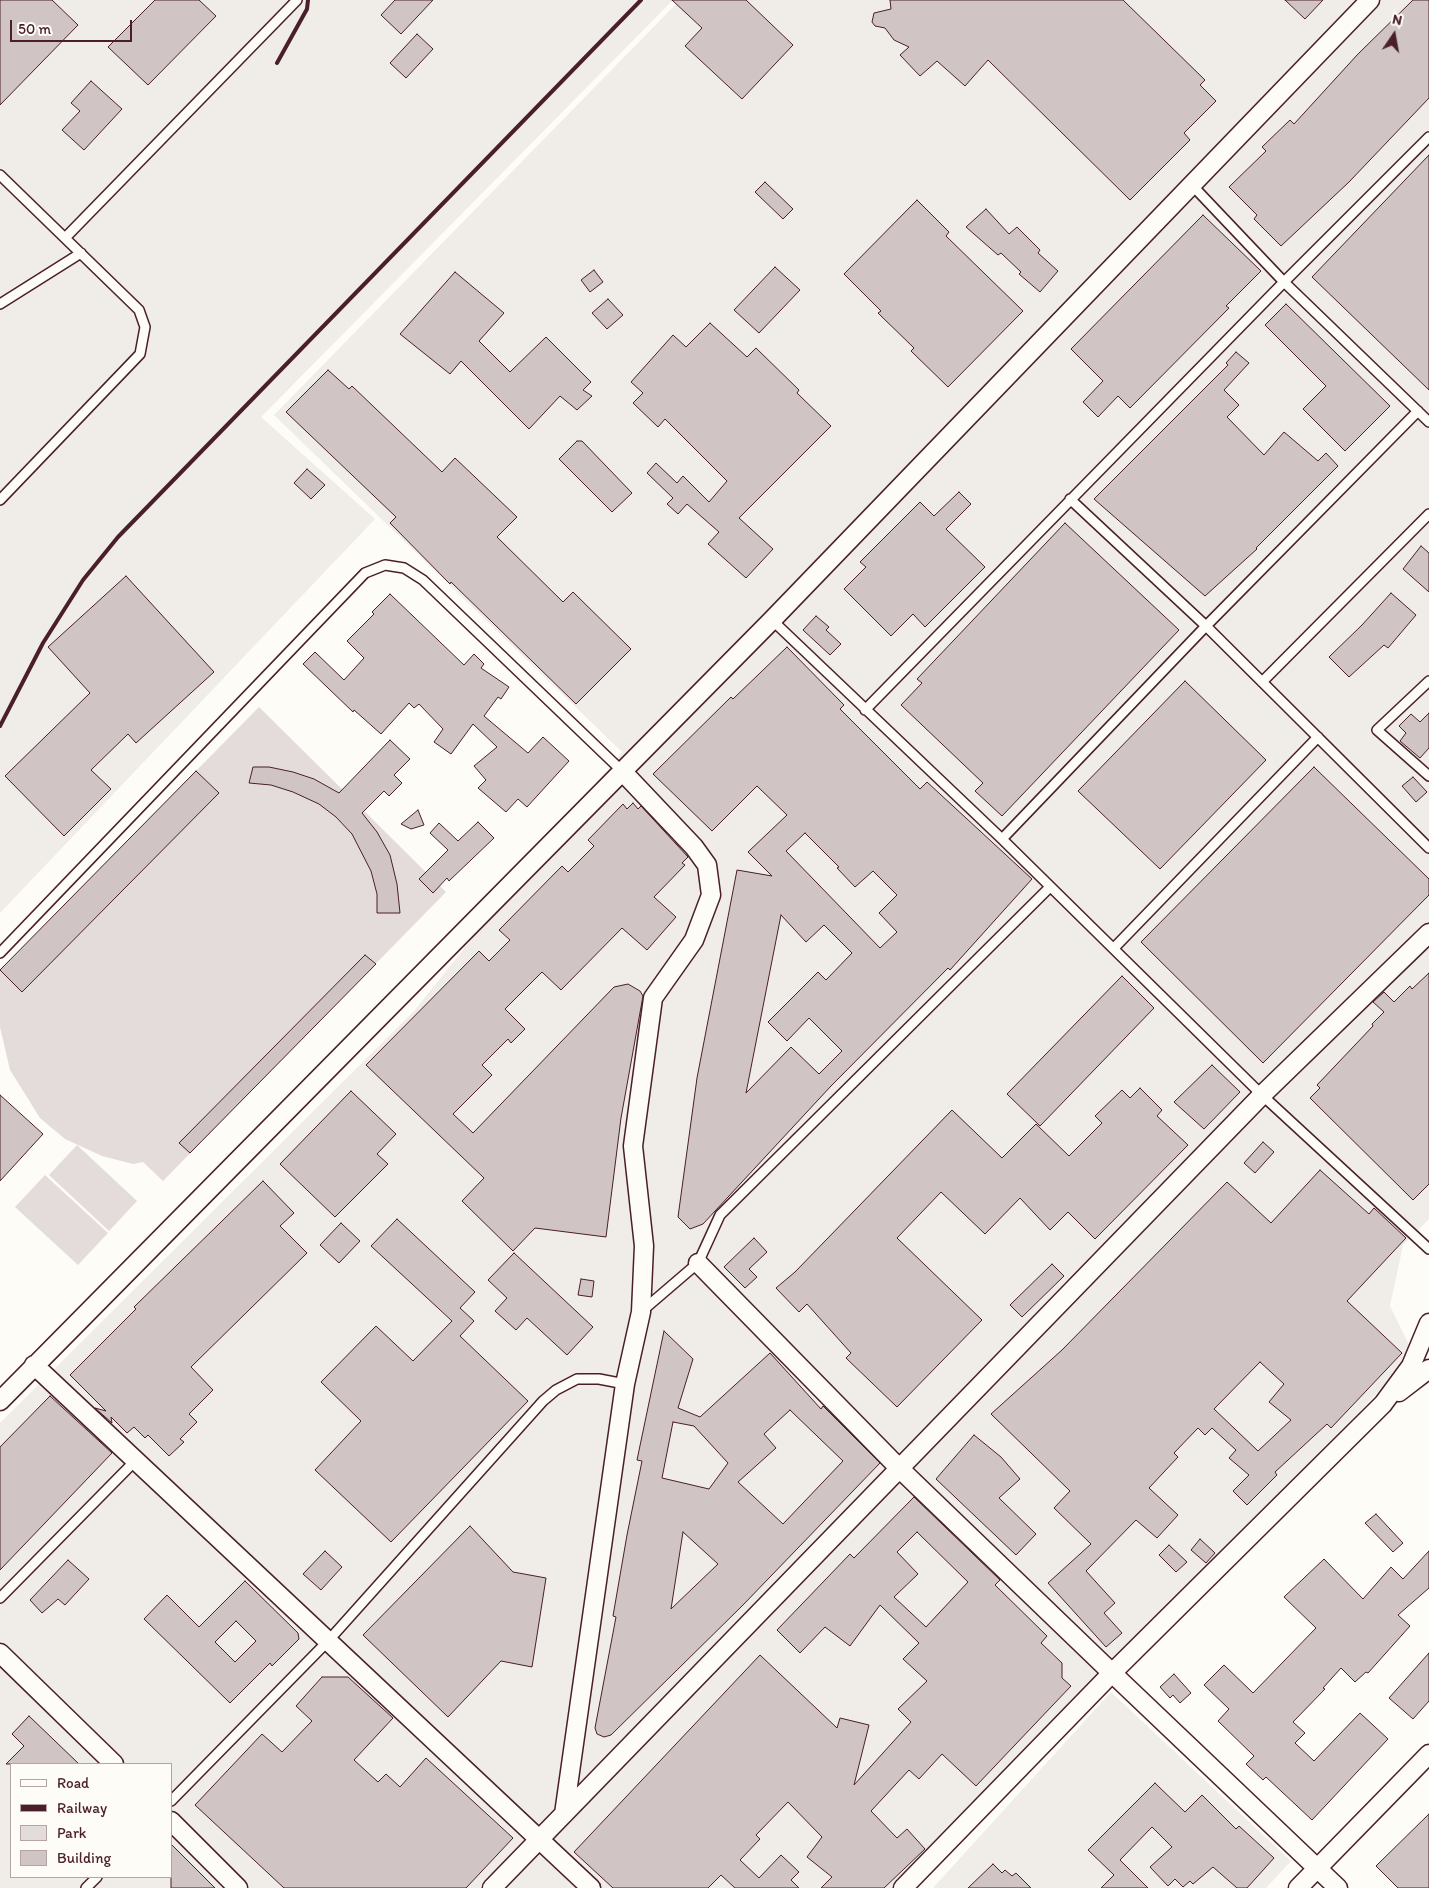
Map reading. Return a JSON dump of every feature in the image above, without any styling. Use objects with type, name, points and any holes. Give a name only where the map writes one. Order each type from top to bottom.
[{"type":"street","points":[[0,1401],[772,620],[1370,0]]},
{"type":"street","points":[[564,1814],[625,1384],[641,1312],[644,1246],[634,1146],[653,998],[694,940],[711,895],[707,865],[694,847],[622,771]]},
{"type":"street","points":[[492,1888],[1262,1095],[1429,933]]},
{"type":"street","points":[[698,1263],[900,1469],[1112,1674],[1338,1888]]},
{"type":"street","points":[[1383,1404],[1411,1366],[1429,1323]]},
{"type":"street","points":[[34,1365],[591,1888]]},
{"type":"street","points":[[904,1888],[1112,1674],[1383,1404],[1429,1369]]},
{"type":"street","points":[[0,1653],[113,1763]]},
{"type":"street","points":[[1298,1888],[1429,1754]]},
{"type":"street","points":[[172,1822],[238,1888]]},
{"type":"lane","points":[[65,238],[297,0]]},
{"type":"lane","points":[[865,710],[1070,499],[1429,138]]},
{"type":"lane","points":[[0,175],[139,310],[145,327],[140,354],[0,500]]},
{"type":"lane","points":[[1191,184],[1284,282],[1429,422]]},
{"type":"lane","points":[[0,304],[80,253]]},
{"type":"lane","points":[[1002,839],[1206,626],[1418,411]]},
{"type":"lane","points":[[1070,499],[1206,626],[1429,848]]},
{"type":"lane","points":[[1262,682],[1429,514]]},
{"type":"lane","points":[[0,954],[365,573],[385,565],[404,568],[423,580],[622,771]]},
{"type":"lane","points":[[772,620],[1002,839],[1262,1095],[1429,1249]]},
{"type":"lane","points":[[1429,681],[1377,730],[1429,776]]},
{"type":"lane","points":[[1114,948],[1318,737]]},
{"type":"lane","points":[[641,1312],[698,1263],[720,1215],[1050,888]]},
{"type":"lane","points":[[172,1800],[329,1640],[543,1401],[556,1390],[576,1379],[599,1379],[625,1384]]},
{"type":"lane","points":[[0,1598],[135,1461]]},
{"type":"lane","points":[[86,1888],[96,1878]]},
{"type":"shaded area","points":[[0,0],[673,0],[261,417],[375,519],[0,913]]},
{"type":"shaded area","points":[[680,0],[1429,0],[1429,1219],[1403,1245],[1390,1306],[1414,1355],[897,1888],[0,1888],[0,1423],[414,1011],[622,752],[274,415]]},
{"type":"shaded area","points":[[1111,1692],[1291,1861],[1266,1888],[933,1888]]},
{"type":"green space","points":[[259,707],[446,892],[163,1181],[143,1162],[133,1164],[102,1156],[65,1139],[40,1118],[10,1070],[0,1027],[0,970]]},
{"type":"green space","points":[[77,1145],[137,1201],[109,1231],[49,1175]]},
{"type":"green space","points":[[45,1175],[108,1233],[78,1265],[15,1207]]},
{"type":"building","points":[[0,0],[52,0],[78,25],[0,105]]},
{"type":"building","points":[[155,0],[199,0],[216,16],[148,85],[108,47]]},
{"type":"building","points":[[395,0],[433,0],[401,34],[381,15]]},
{"type":"building","points":[[672,0],[746,0],[793,45],[742,99],[685,46],[702,28]]},
{"type":"building","points":[[890,0],[1123,0],[1205,80],[1200,85],[1216,101],[1184,133],[1190,140],[1130,200],[988,60],[965,86],[937,61],[920,76],[900,55],[909,47],[894,40],[885,28],[875,26],[872,22],[874,13],[891,9]]},
{"type":"building","points":[[1285,0],[1323,0],[1305,19]]},
{"type":"building","points":[[1413,0],[1429,0],[1429,98],[1349,182],[1281,246],[1254,219],[1257,215],[1229,187],[1266,151],[1262,147],[1290,120],[1294,124],[1358,54]]},
{"type":"building","points":[[417,34],[433,49],[406,78],[390,63]]},
{"type":"building","points":[[91,81],[122,109],[84,150],[62,130],[80,111],[71,103]]},
{"type":"building","points":[[1429,155],[1429,390],[1312,277]]},
{"type":"building","points":[[765,182],[793,209],[783,219],[755,192]]},
{"type":"building","points":[[917,200],[949,232],[946,236],[1023,311],[948,387],[911,351],[914,348],[878,313],[881,311],[844,274]]},
{"type":"building","points":[[986,209],[1009,234],[1017,227],[1040,250],[1038,253],[1058,271],[1040,292],[1019,274],[1021,272],[1001,253],[998,255],[966,227]]},
{"type":"building","points":[[1203,215],[1261,271],[1226,306],[1229,308],[1130,408],[1118,396],[1098,417],[1083,402],[1103,381],[1071,349]]},
{"type":"building","points":[[775,267],[800,290],[759,333],[734,310]]},
{"type":"building","points":[[594,270],[603,282],[590,292],[581,280]]},
{"type":"building","points":[[455,272],[504,313],[479,341],[510,372],[546,337],[591,382],[583,390],[592,396],[577,410],[560,396],[529,429],[461,361],[450,374],[400,334]]},
{"type":"building","points":[[608,299],[623,315],[607,329],[592,313]]},
{"type":"building","points":[[1286,304],[1390,406],[1345,451],[1303,409],[1326,386],[1265,325]]},
{"type":"building","points":[[710,323],[747,357],[756,348],[799,390],[797,393],[831,426],[739,518],[773,549],[746,578],[708,544],[719,532],[687,504],[678,514],[667,504],[673,498],[647,473],[656,463],[677,483],[683,476],[709,502],[727,481],[665,419],[658,427],[633,403],[643,393],[631,382],[673,335],[686,347]]},
{"type":"building","points":[[1236,352],[1249,363],[1224,390],[1239,405],[1227,417],[1264,455],[1284,432],[1318,461],[1326,453],[1338,466],[1257,549],[1205,596],[1094,499],[1228,365],[1226,363]]},
{"type":"building","points":[[328,370],[349,389],[352,386],[442,472],[455,458],[517,517],[497,537],[563,602],[573,592],[631,649],[576,704],[451,582],[450,584],[390,523],[396,517],[286,412]]},
{"type":"building","points":[[577,441],[582,441],[632,493],[612,512],[559,459]]},
{"type":"building","points":[[307,469],[325,485],[311,499],[294,483]]},
{"type":"building","points":[[959,492],[971,504],[946,529],[985,567],[925,627],[913,614],[891,636],[844,589],[866,567],[860,562],[920,502],[934,516]]},
{"type":"building","points":[[1065,523],[1179,630],[1002,816],[975,791],[983,783],[901,705],[922,683],[917,679]]},
{"type":"building","points":[[1421,546],[1429,553],[1429,592],[1403,569]]},
{"type":"building","points":[[126,576],[214,672],[136,743],[128,734],[91,770],[111,789],[64,836],[5,776],[90,693],[48,647]]},
{"type":"building","points":[[1391,593],[1416,615],[1388,648],[1384,645],[1349,677],[1329,657]]},
{"type":"building","points":[[390,594],[464,665],[474,654],[484,664],[481,668],[509,687],[501,699],[498,697],[484,716],[528,753],[543,737],[569,761],[527,807],[518,799],[506,812],[478,788],[486,780],[474,766],[497,747],[473,724],[451,754],[434,742],[443,729],[419,704],[414,708],[409,703],[381,734],[354,710],[353,712],[303,664],[315,652],[344,680],[364,658],[347,641],[374,614],[372,612]]},
{"type":"building","points":[[816,616],[829,627],[826,630],[841,644],[830,655],[803,630]]},
{"type":"building","points":[[787,647],[844,705],[840,709],[920,789],[927,782],[1032,879],[950,970],[948,968],[831,1086],[703,1224],[690,1229],[678,1217],[697,1078],[737,870],[772,876],[748,852],[787,815],[757,786],[712,831],[653,774],[731,697],[733,699]],"holes":[[[805,833],[839,867],[837,868],[855,887],[873,871],[897,895],[879,913],[897,932],[880,948],[786,851]],[[781,915],[806,942],[824,925],[852,953],[826,980],[818,972],[768,1022],[787,1041],[809,1018],[842,1051],[819,1074],[791,1047],[746,1093]]]},
{"type":"building","points":[[1185,681],[1266,760],[1160,869],[1078,791]]},
{"type":"building","points":[[1429,713],[1429,748],[1420,758],[1400,741],[1406,733],[1399,726],[1411,714],[1420,722]]},
{"type":"building","points":[[390,740],[410,759],[394,775],[402,783],[389,796],[384,791],[362,813],[377,832],[390,855],[397,884],[400,913],[377,913],[377,894],[371,871],[352,834],[336,817],[319,804],[293,792],[271,785],[249,783],[253,767],[269,767],[314,779],[339,793]]},
{"type":"building","points":[[1314,767],[1429,879],[1429,895],[1263,1063],[1141,942]]},
{"type":"building","points":[[196,771],[219,793],[22,992],[0,970]]},
{"type":"building","points":[[1413,777],[1427,792],[1416,802],[1402,786]]},
{"type":"building","points":[[633,803],[638,809],[641,806],[688,857],[682,863],[685,865],[654,897],[676,917],[647,950],[622,928],[561,990],[542,972],[505,1009],[525,1029],[511,1043],[508,1039],[482,1065],[492,1075],[453,1114],[473,1133],[614,987],[628,984],[640,991],[643,996],[621,1118],[606,1237],[535,1228],[513,1251],[462,1201],[484,1178],[366,1065],[479,951],[489,961],[510,940],[499,930],[562,866],[568,872],[594,846],[588,840],[623,804],[627,809]]},
{"type":"building","points":[[418,810],[424,825],[411,829],[401,824]]},
{"type":"building","points":[[478,822],[494,838],[449,881],[447,878],[433,893],[419,879],[448,850],[430,833],[439,823],[458,841]]},
{"type":"building","points":[[365,955],[376,964],[190,1153],[179,1143]]},
{"type":"building","points":[[1429,973],[1429,1184],[1413,1200],[1310,1098],[1320,1088],[1317,1085],[1384,1012],[1373,1002],[1384,992],[1394,1002],[1410,986],[1412,989]]},
{"type":"building","points":[[1122,976],[1154,1008],[1040,1126],[1007,1094]]},
{"type":"building","points":[[1212,1065],[1240,1092],[1204,1129],[1174,1102]]},
{"type":"building","points":[[1140,1088],[1162,1110],[1157,1116],[1188,1145],[1095,1239],[1068,1212],[1050,1230],[1020,1198],[985,1234],[941,1192],[897,1238],[982,1320],[897,1407],[846,1358],[851,1353],[807,1304],[799,1312],[776,1288],[795,1272],[952,1110],[1002,1158],[1036,1124],[1069,1156],[1102,1123],[1095,1116],[1122,1090],[1130,1098]]},
{"type":"building","points":[[351,1091],[396,1134],[377,1154],[388,1164],[335,1217],[280,1164]]},
{"type":"building","points":[[0,1095],[43,1134],[0,1181]]},
{"type":"building","points":[[1263,1142],[1274,1152],[1255,1173],[1244,1163]]},
{"type":"building","points":[[1320,1170],[1369,1214],[1374,1208],[1406,1238],[1347,1301],[1402,1353],[1331,1428],[1327,1424],[1275,1472],[1277,1475],[1247,1505],[1233,1491],[1249,1475],[1229,1458],[1236,1450],[1212,1428],[1205,1435],[1198,1428],[1174,1453],[1178,1457],[1149,1488],[1178,1515],[1157,1538],[1136,1520],[1086,1571],[1115,1603],[1104,1613],[1122,1633],[1106,1647],[1048,1583],[1091,1544],[1054,1508],[1070,1491],[991,1414],[1062,1350],[1227,1182],[1271,1223]],"holes":[[[1260,1362],[1284,1384],[1269,1402],[1291,1420],[1258,1451],[1214,1409]]]},
{"type":"building","points":[[263,1181],[294,1213],[280,1226],[307,1253],[191,1367],[213,1390],[189,1414],[197,1422],[180,1439],[184,1442],[169,1456],[148,1435],[145,1438],[134,1427],[127,1433],[111,1417],[112,1423],[95,1408],[106,1411],[70,1375],[136,1309],[134,1307]]},
{"type":"building","points":[[397,1219],[475,1292],[460,1308],[474,1321],[460,1336],[528,1401],[391,1542],[315,1470],[361,1421],[321,1382],[376,1326],[413,1361],[452,1321],[371,1246]]},
{"type":"building","points":[[341,1223],[360,1241],[339,1263],[320,1245]]},
{"type":"building","points":[[754,1238],[767,1252],[749,1269],[757,1277],[745,1288],[724,1267]]},
{"type":"building","points":[[514,1253],[593,1327],[567,1355],[527,1318],[516,1330],[495,1311],[507,1298],[488,1280]]},
{"type":"building","points":[[1052,1264],[1064,1276],[1022,1317],[1010,1305]]},
{"type":"building","points":[[581,1279],[594,1281],[592,1297],[578,1295]]},
{"type":"building","points":[[664,1331],[693,1359],[678,1408],[700,1417],[770,1353],[821,1409],[823,1406],[880,1463],[742,1606],[611,1735],[604,1737],[597,1734],[595,1728],[616,1617],[613,1616],[627,1535],[642,1461],[637,1460]],"holes":[[[790,1410],[843,1461],[783,1524],[738,1482],[776,1448],[764,1434]],[[673,1422],[694,1426],[728,1463],[709,1489],[662,1478]],[[683,1532],[718,1564],[671,1609]]]},
{"type":"building","points":[[50,1396],[112,1453],[0,1570],[0,1447]]},
{"type":"building","points":[[974,1435],[1001,1457],[1020,1479],[999,1498],[1036,1534],[1016,1555],[936,1479]]},
{"type":"building","points":[[914,1497],[1000,1580],[995,1585],[1047,1636],[1041,1643],[1062,1663],[1062,1678],[1071,1686],[976,1786],[942,1754],[919,1779],[909,1770],[871,1811],[897,1838],[907,1829],[925,1849],[884,1888],[821,1888],[832,1877],[807,1857],[822,1837],[788,1802],[756,1835],[760,1839],[740,1860],[759,1878],[781,1855],[799,1872],[791,1880],[799,1888],[735,1888],[721,1875],[708,1888],[613,1888],[574,1852],[760,1655],[837,1728],[840,1718],[869,1725],[854,1785],[911,1722],[898,1709],[927,1681],[903,1659],[919,1643],[880,1605],[850,1646],[825,1627],[800,1653],[777,1630],[850,1554],[854,1558]],"holes":[[[917,1532],[968,1582],[926,1627],[894,1597],[918,1574],[897,1552]]]},
{"type":"building","points":[[1376,1514],[1403,1543],[1393,1552],[1365,1523]]},
{"type":"building","points":[[470,1526],[513,1572],[546,1578],[532,1667],[501,1661],[448,1717],[363,1635]]},
{"type":"building","points":[[1200,1539],[1215,1553],[1206,1563],[1191,1550]]},
{"type":"building","points":[[1169,1545],[1187,1562],[1176,1572],[1159,1555]]},
{"type":"building","points":[[325,1551],[342,1567],[321,1590],[303,1574]]},
{"type":"building","points":[[1429,1551],[1429,1588],[1398,1615],[1410,1626],[1368,1673],[1366,1672],[1355,1682],[1341,1668],[1323,1688],[1325,1689],[1293,1722],[1305,1733],[1295,1743],[1314,1761],[1360,1713],[1388,1739],[1312,1820],[1266,1777],[1263,1780],[1246,1764],[1254,1756],[1218,1721],[1229,1709],[1204,1685],[1224,1665],[1253,1693],[1316,1628],[1284,1597],[1324,1559],[1363,1599],[1391,1567],[1403,1579]]},
{"type":"building","points":[[68,1560],[89,1579],[65,1605],[58,1599],[42,1613],[30,1600]]},
{"type":"building","points":[[245,1581],[298,1633],[299,1639],[272,1666],[270,1663],[230,1703],[144,1619],[167,1595],[199,1627]],"holes":[[[236,1621],[256,1641],[235,1662],[215,1642]]]},
{"type":"building","points":[[1429,1653],[1429,1701],[1413,1719],[1389,1698]]},
{"type":"building","points":[[1174,1674],[1191,1693],[1180,1703],[1173,1695],[1170,1698],[1160,1687]]},
{"type":"building","points":[[322,1677],[348,1677],[393,1718],[354,1760],[378,1782],[386,1774],[400,1787],[426,1758],[513,1838],[466,1888],[284,1888],[195,1805],[262,1734],[282,1752],[312,1721],[296,1706]]},
{"type":"building","points":[[29,1716],[78,1763],[6,1764],[24,1746],[12,1734]]},
{"type":"building","points":[[1155,1783],[1185,1812],[1202,1795],[1236,1829],[1239,1826],[1274,1858],[1247,1888],[1237,1888],[1213,1867],[1193,1884],[1190,1881],[1183,1887],[1175,1879],[1168,1886],[1150,1867],[1172,1847],[1152,1827],[1120,1860],[1148,1888],[1101,1888],[1114,1875],[1088,1850]]},
{"type":"building","points":[[1429,1814],[1429,1888],[1398,1888],[1376,1866]]},
{"type":"building","points":[[172,1845],[215,1888],[171,1888]]},
{"type":"building","points":[[993,1864],[1002,1873],[1005,1870],[1012,1876],[1016,1873],[1031,1888],[968,1888]]},
{"type":"railway","points":[[277,63],[307,9],[308,0]]},
{"type":"railway","points":[[0,726],[43,643],[83,580],[118,537],[641,0]]}]
